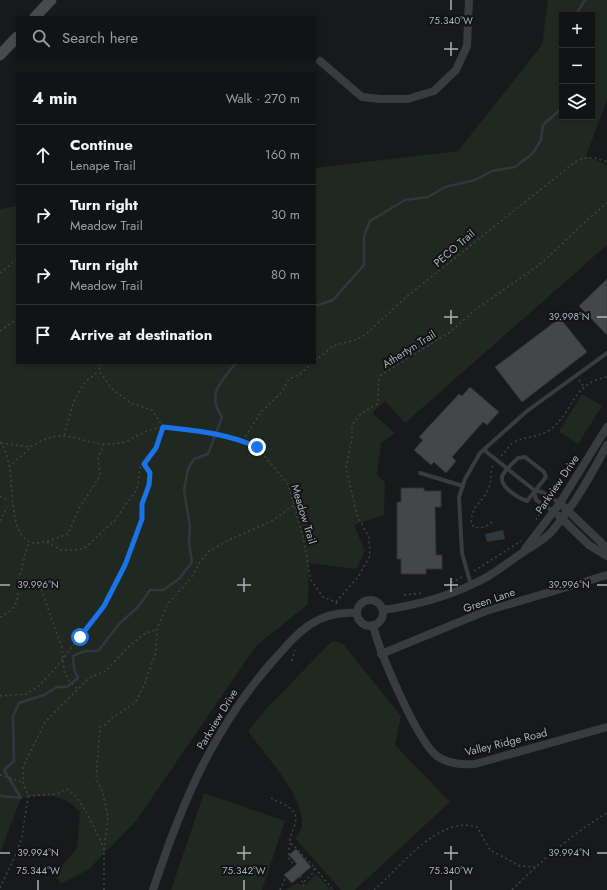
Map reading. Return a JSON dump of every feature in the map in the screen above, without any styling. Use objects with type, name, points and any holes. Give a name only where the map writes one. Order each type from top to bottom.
[{"type":"main road","points":[[36,16],[51,0]]},
{"type":"main road","points":[[0,55],[16,38]]},
{"type":"street","points":[[320,61],[362,97],[380,99],[408,99],[434,91],[456,70],[467,46],[469,0]]},
{"type":"street","name":"Parkview Drive","points":[[523,552],[560,503],[607,427]]},
{"type":"street","name":"Parkview Drive","points":[[383,610],[440,596],[471,585],[493,574],[523,552],[541,542],[568,511],[607,445]]},
{"type":"street","points":[[560,503],[607,548]]},
{"type":"street","points":[[553,511],[589,545],[607,556]]},
{"type":"street","name":"Green Lane","points":[[381,654],[486,611],[607,575]]},
{"type":"street","points":[[367,600],[376,601],[383,610],[380,621],[373,625],[363,624],[357,617],[360,605],[367,600]]},
{"type":"street","name":"Parkview Drive","points":[[153,890],[167,847],[198,773],[230,715],[243,696],[282,651],[311,623],[330,615],[357,613]]},
{"type":"street","name":"Valley Ridge Road","points":[[373,625],[381,654],[426,746],[437,756],[450,762],[466,765],[475,764],[607,727]]},
{"type":"lane","points":[[471,585],[462,553],[459,497],[480,453],[527,411],[607,353]]},
{"type":"lane","points":[[484,450],[534,490],[542,492],[560,503]]},
{"type":"lane","points":[[525,457],[544,472],[546,477],[534,490],[527,501],[521,499],[503,485],[501,479],[507,469],[518,458],[525,457]]},
{"type":"lane","points":[[420,473],[463,486]]},
{"type":"lane","points":[[534,490],[536,500],[553,511]]},
{"type":"path","name":"PECO Trail","points":[[316,360],[334,346],[358,339],[365,335],[405,298],[575,162],[584,157],[590,157],[607,162]]},
{"type":"path","name":"Athertyn Trail","points":[[336,602],[358,577],[370,556],[369,537],[357,515],[346,468],[352,438],[352,425],[362,413],[377,404],[379,398],[379,378],[381,375],[450,332],[475,310],[543,262],[607,203]]},
{"type":"path","points":[[0,273],[16,260]]},
{"type":"path","points":[[0,331],[16,321]]},
{"type":"path","points":[[64,435],[74,401],[85,382],[99,371],[101,364]]},
{"type":"path","points":[[243,441],[260,413],[282,392],[289,379],[299,375],[311,364]]},
{"type":"path","points":[[45,541],[53,547],[69,551],[78,550],[86,547],[115,520],[137,489],[140,468],[156,448],[163,427],[152,410],[131,403],[114,390],[99,371]]},
{"type":"path","points":[[576,376],[584,387]]},
{"type":"path","points":[[500,458],[514,442],[541,434],[555,426],[580,390],[590,383],[607,377]]},
{"type":"path","name":"Meadow Trail","points":[[104,445],[122,443],[147,430],[163,427],[198,430],[222,435],[257,447],[288,484],[303,536],[311,580],[324,597],[336,602],[339,607]]},
{"type":"path","points":[[9,467],[30,447],[38,442],[64,435],[104,445],[98,458],[100,476],[80,507],[68,534],[45,541],[29,542],[16,533]]},
{"type":"path","points":[[1,443],[30,447]]},
{"type":"path","points":[[1,443],[8,456],[9,467],[7,486]]},
{"type":"path","points":[[0,696],[26,694],[33,691],[54,670],[104,606],[125,565],[142,519],[142,504],[149,485],[150,473],[144,464]]},
{"type":"path","points":[[492,522],[486,527],[481,528],[475,527],[471,524],[473,510],[489,487],[493,465]]},
{"type":"path","points":[[7,493],[8,513]]},
{"type":"path","points":[[0,496],[7,500]]},
{"type":"path","points":[[104,890],[104,849],[108,817],[103,793],[96,778],[100,727],[135,703],[143,688],[156,652],[157,629],[167,605],[191,578],[200,562],[209,551],[229,540],[272,521],[294,505]]},
{"type":"path","points":[[0,521],[7,508]]},
{"type":"path","points":[[535,521],[542,510]]},
{"type":"path","points":[[473,572],[522,540]]},
{"type":"path","points":[[0,617],[12,609],[18,600],[19,576],[29,542]]},
{"type":"path","points":[[445,586],[462,577]]},
{"type":"path","points":[[38,580],[63,657],[64,671],[69,681],[77,689]]},
{"type":"path","points":[[404,596],[429,592]]},
{"type":"path","points":[[0,888],[19,846],[28,796],[23,782],[23,767],[46,722],[89,678],[106,671],[127,648],[144,634],[157,629]]},
{"type":"path","points":[[292,661],[295,647]]},
{"type":"path","points":[[0,775],[23,782]]},
{"type":"path","points":[[28,796],[57,794],[66,789],[70,790],[79,800],[104,849]]},
{"type":"path","points":[[270,798],[296,813],[297,819],[290,835],[288,857],[295,866]]},
{"type":"path","points":[[512,890],[536,866],[580,830],[607,813]]},
{"type":"path","points":[[374,890],[430,838],[454,826],[477,827],[490,850],[520,866],[536,866]]},
{"type":"path","points":[[290,842],[315,868],[333,890]]},
{"type":"path","points":[[300,876],[304,885],[315,868]]},
{"type":"path","points":[[280,890],[286,877]]},
{"type":"shaded area","points":[[548,0],[607,0],[607,100],[586,156],[607,165],[607,245],[405,423],[385,401],[372,413],[395,433],[381,443],[377,474],[385,483],[384,515],[354,525],[365,551],[356,569],[309,563],[308,604],[256,646],[136,821],[89,869],[61,884],[55,874],[77,848],[80,812],[66,801],[53,796],[21,798],[0,853],[0,209],[16,206],[16,364],[316,364],[316,168],[458,151],[542,45]]},
{"type":"shaded area","points":[[582,394],[602,406],[578,444],[559,432]]},
{"type":"shaded area","points":[[503,530],[505,539],[487,542],[485,534]]},
{"type":"shaded area","points":[[335,641],[343,644],[401,716],[395,745],[450,802],[355,890],[341,890],[295,838],[301,831],[302,825],[301,814],[297,802],[282,776],[248,731],[267,708],[331,642]]},
{"type":"shaded area","points":[[204,793],[285,821],[262,890],[171,890]]},
{"type":"shaded area","points":[[316,874],[331,890],[286,890],[297,883],[304,886]]},
{"type":"building","points":[[607,279],[607,335],[579,306]]},
{"type":"building","points":[[560,318],[587,352],[522,402],[495,367]]},
{"type":"building","points":[[470,387],[499,412],[487,425],[483,422],[452,457],[456,461],[446,473],[434,462],[431,465],[414,450],[423,440],[419,437],[459,394],[462,396]]},
{"type":"building","points":[[401,488],[424,488],[424,491],[441,491],[441,507],[435,507],[436,555],[442,555],[442,569],[426,569],[426,574],[401,574],[401,559],[397,559],[397,502],[401,502]]},
{"type":"building","points":[[296,849],[311,867],[292,883],[284,875],[297,864],[289,855]]},
{"type":"waterway","points":[[578,12],[585,0]]},
{"type":"waterway","points":[[316,306],[333,300],[364,265],[364,236],[370,221],[405,200],[428,197],[445,187],[475,180],[492,171],[515,167],[533,153],[541,140],[543,125],[559,111]]},
{"type":"waterway","points":[[0,796],[21,798],[4,770],[14,761],[13,716],[19,703],[44,695],[57,687],[67,687],[78,678],[74,669],[73,656],[85,651],[98,651],[119,624],[138,607],[150,590],[163,590],[180,578],[192,562],[189,543],[190,527],[184,490],[188,469],[194,459],[208,454],[222,417],[217,409],[215,394],[221,382],[235,364]]},
{"type":"route","points":[[80,637],[104,606],[125,565],[142,519],[142,504],[149,485],[150,473],[144,464],[156,448],[163,427],[198,430],[231,437],[257,447]]}]
